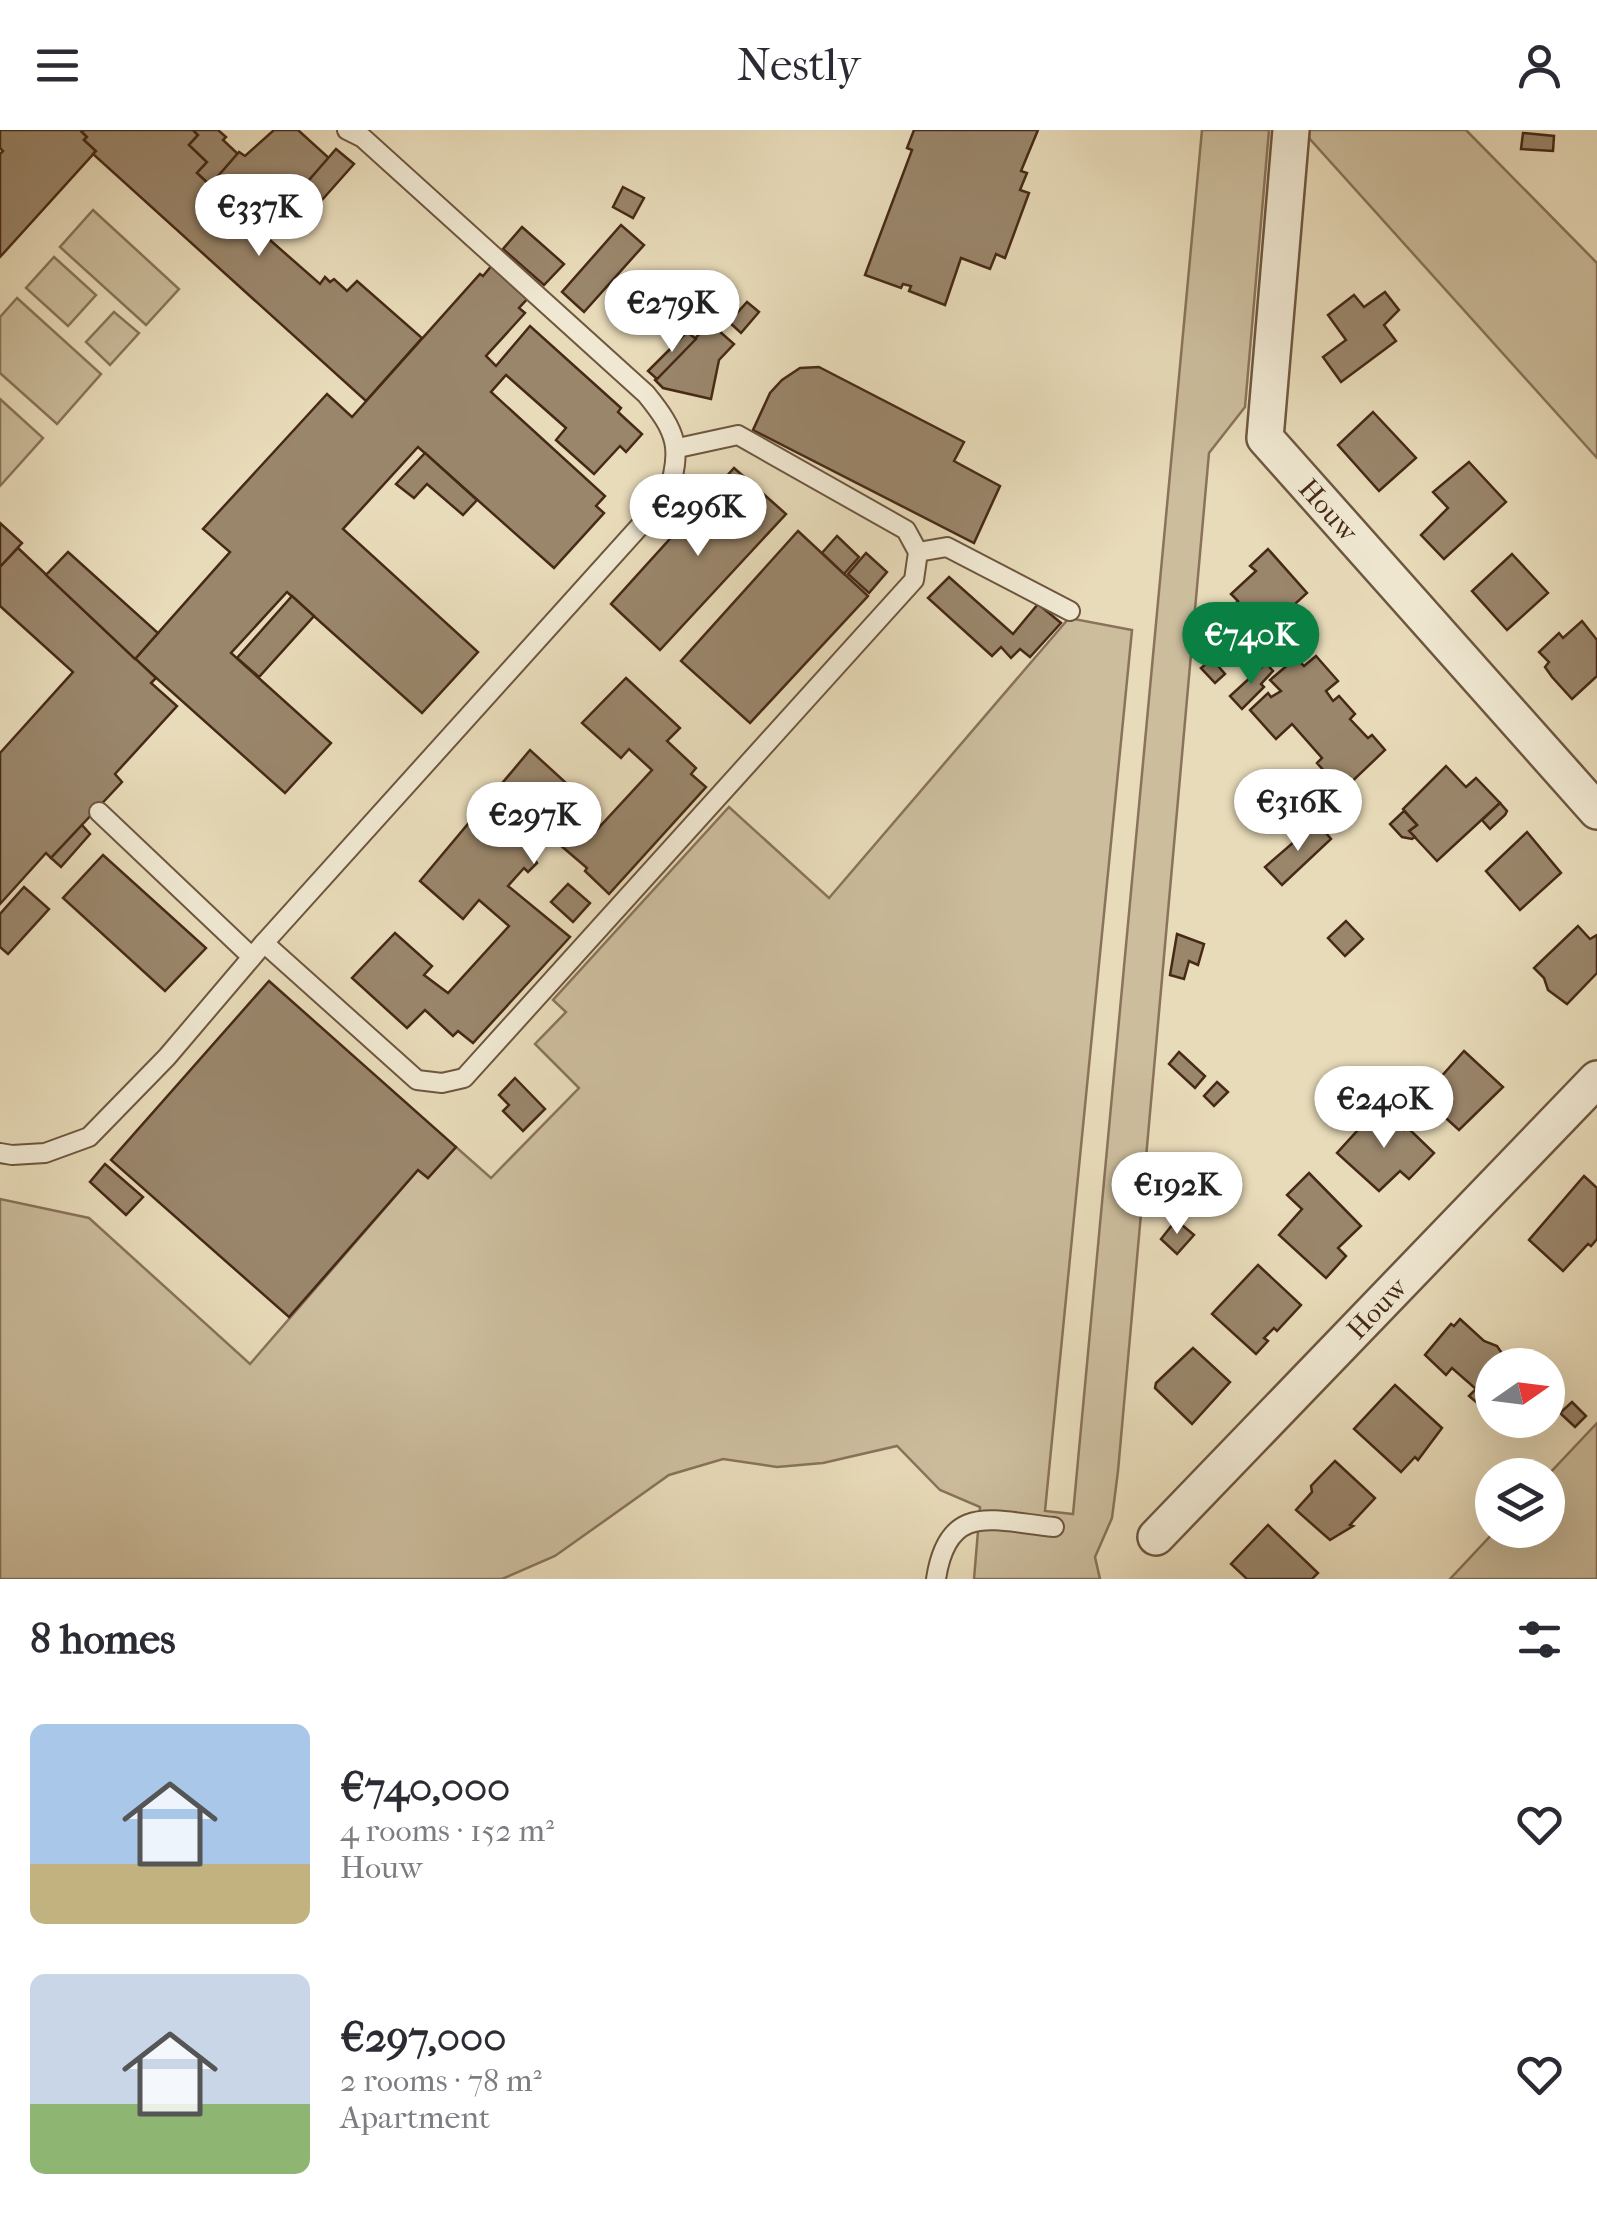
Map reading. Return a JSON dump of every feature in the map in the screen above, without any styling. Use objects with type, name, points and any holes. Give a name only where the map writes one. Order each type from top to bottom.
[{"type":"street","name":"Houw","points":[[1291,130],[1265,438],[1597,810]]},
{"type":"street","name":"Houw","points":[[1156,1537],[1597,1079]]},
{"type":"lane","points":[[0,1152],[45,1153],[89,1138],[167,1057],[258,950],[668,496],[678,448],[665,418],[646,394],[364,138],[347,130]]},
{"type":"lane","points":[[99,812],[258,950],[417,1080],[442,1083],[464,1078],[914,580],[918,552],[906,530],[738,434],[678,448]]},
{"type":"lane","points":[[918,552],[947,547],[1070,611]]},
{"type":"lane","points":[[936,1579],[940,1551],[951,1534],[968,1523],[984,1520],[1054,1527]]},
{"type":"shaded area","points":[[1202,130],[1269,130],[1245,407],[1209,453],[1118,1471],[1112,1518],[1095,1557],[1100,1579],[974,1579],[980,1507],[940,1490],[897,1446],[823,1463],[777,1467],[723,1459],[669,1475],[555,1556],[502,1579],[0,1579],[0,1199],[89,1218],[250,1364],[418,1170],[428,1178],[456,1147],[491,1178],[579,1088],[535,1044],[566,1012],[553,1000],[729,807],[829,898],[1069,618],[1132,630],[1045,1511],[1073,1514]]},
{"type":"shaded area","points":[[1309,130],[1466,130],[1597,263],[1597,458],[1309,138]]},
{"type":"shaded area","points":[[93,210],[179,289],[146,325],[60,247]]},
{"type":"shaded area","points":[[54,257],[96,295],[68,326],[26,288]]},
{"type":"shaded area","points":[[17,298],[101,374],[57,424],[0,373],[0,317]]},
{"type":"shaded area","points":[[114,312],[139,333],[110,365],[86,342]]},
{"type":"shaded area","points":[[0,399],[43,438],[0,486]]},
{"type":"shaded area","points":[[1597,1423],[1597,1579],[1450,1579],[1479,1548],[1565,1548],[1564,1458]]},
{"type":"building","points":[[0,130],[80,130],[96,151],[0,257],[3,151]]},
{"type":"building","points":[[84,130],[193,130],[198,135],[189,145],[207,162],[197,173],[262,233],[320,284],[325,277],[330,282],[334,279],[347,291],[357,281],[422,338],[366,401],[93,154],[96,151],[84,140]]},
{"type":"building","points":[[193,130],[218,130],[238,154],[210,185],[197,173],[207,162],[189,145],[198,135]]},
{"type":"building","points":[[274,130],[298,130],[330,159],[290,202],[284,224],[262,233],[215,190],[218,187],[213,182],[239,152],[245,156]]},
{"type":"building","points":[[914,130],[1038,130],[1021,171],[1027,173],[1020,190],[1029,193],[1005,258],[996,254],[990,269],[961,258],[945,305],[909,291],[911,286],[903,284],[901,288],[865,275],[912,150],[907,148]]},
{"type":"building","points":[[1523,133],[1554,136],[1553,151],[1521,149]]},
{"type":"building","points":[[336,149],[354,164],[306,218],[290,202]]},
{"type":"building","points":[[623,187],[644,198],[633,218],[613,207]]},
{"type":"building","points":[[621,225],[644,245],[584,312],[562,292]]},
{"type":"building","points":[[522,227],[564,264],[544,285],[503,249]]},
{"type":"building","points":[[493,264],[529,297],[519,308],[525,313],[486,356],[496,366],[530,326],[621,408],[618,412],[642,434],[626,452],[620,446],[594,474],[556,440],[566,428],[506,375],[491,392],[605,496],[596,506],[604,513],[554,568],[418,447],[343,529],[478,652],[422,713],[287,592],[231,653],[331,743],[285,793],[135,659],[230,552],[203,529],[327,394],[352,417]]},
{"type":"building","points":[[1385,292],[1399,310],[1384,325],[1396,341],[1341,382],[1323,357],[1346,340],[1328,315],[1354,295],[1364,307]]},
{"type":"building","points":[[747,302],[759,312],[741,333],[729,322]]},
{"type":"building","points":[[710,323],[734,344],[719,360],[711,399],[663,388],[655,380]]},
{"type":"building","points":[[687,332],[696,339],[657,379],[648,371]]},
{"type":"building","points":[[819,367],[964,442],[954,461],[1000,486],[974,543],[753,430],[770,393],[782,380],[800,368]]},
{"type":"building","points":[[1373,412],[1416,458],[1379,491],[1338,445]]},
{"type":"building","points":[[425,453],[477,500],[463,515],[427,484],[414,498],[396,484]]},
{"type":"building","points":[[1469,462],[1506,502],[1444,559],[1421,535],[1448,508],[1433,492]]},
{"type":"building","points":[[734,468],[786,514],[660,650],[611,604]]},
{"type":"building","points":[[0,523],[22,543],[0,567]]},
{"type":"building","points":[[798,531],[868,596],[750,723],[681,661]]},
{"type":"building","points":[[837,536],[859,557],[844,574],[822,553]]},
{"type":"building","points":[[18,548],[156,678],[151,683],[177,706],[115,774],[122,782],[51,858],[46,853],[0,904],[0,753],[73,672],[0,606],[0,567]]},
{"type":"building","points":[[1268,549],[1307,593],[1258,638],[1231,608],[1238,601],[1231,594],[1256,571],[1250,566]]},
{"type":"building","points":[[68,552],[158,633],[135,659],[46,575]]},
{"type":"building","points":[[866,553],[887,572],[869,593],[848,574]]},
{"type":"building","points":[[1512,554],[1548,593],[1507,630],[1472,591]]},
{"type":"building","points":[[949,577],[1013,634],[1038,604],[1061,623],[1030,657],[1020,649],[1011,658],[1001,647],[992,656],[928,598]]},
{"type":"building","points":[[292,596],[314,616],[259,677],[237,658]]},
{"type":"building","points":[[1582,621],[1597,640],[1597,676],[1572,699],[1552,677],[1545,667],[1549,662],[1539,652],[1559,633],[1563,638]]},
{"type":"building","points":[[1316,656],[1338,681],[1326,691],[1333,701],[1339,696],[1355,714],[1350,719],[1385,750],[1342,791],[1317,763],[1322,758],[1292,724],[1276,739],[1250,710],[1268,693],[1271,697],[1281,691],[1270,680],[1296,658],[1304,666]]},
{"type":"building","points":[[1212,659],[1225,674],[1215,683],[1201,668]]},
{"type":"building","points":[[1266,663],[1273,671],[1261,684],[1264,687],[1242,709],[1230,696]]},
{"type":"building","points":[[626,678],[680,728],[667,741],[696,768],[691,774],[706,787],[609,894],[585,871],[587,868],[552,838],[534,858],[537,863],[528,872],[524,868],[508,886],[570,937],[473,1043],[458,1031],[453,1036],[425,1010],[407,1028],[352,978],[395,933],[432,966],[424,975],[448,993],[509,926],[479,900],[463,919],[420,881],[530,750],[577,793],[560,811],[591,836],[652,770],[629,749],[621,758],[582,723]]},
{"type":"building","points":[[1446,766],[1466,787],[1476,778],[1500,803],[1437,861],[1409,831],[1417,825],[1403,809]]},
{"type":"building","points":[[1500,803],[1507,811],[1490,829],[1482,820]]},
{"type":"building","points":[[1404,811],[1417,825],[1409,831],[1415,837],[1412,839],[1402,837],[1390,824]]},
{"type":"building","points":[[1317,822],[1331,839],[1282,885],[1265,867]]},
{"type":"building","points":[[82,825],[90,834],[61,867],[51,858]]},
{"type":"building","points":[[1527,832],[1561,873],[1520,910],[1486,871]]},
{"type":"building","points":[[103,855],[206,948],[165,991],[63,898]]},
{"type":"building","points":[[568,884],[590,903],[573,922],[551,902]]},
{"type":"building","points":[[24,887],[49,909],[8,954],[0,947],[0,914]]},
{"type":"building","points":[[1346,921],[1363,939],[1345,956],[1328,938]]},
{"type":"building","points":[[1578,926],[1590,939],[1597,935],[1597,973],[1567,1004],[1548,990],[1544,978],[1534,968]]},
{"type":"building","points":[[1177,934],[1204,944],[1198,965],[1189,961],[1184,979],[1170,975]]},
{"type":"building","points":[[269,981],[456,1147],[428,1178],[418,1170],[289,1317],[111,1160]]},
{"type":"building","points":[[1464,1051],[1503,1087],[1459,1130],[1417,1092],[1433,1075],[1439,1079]]},
{"type":"building","points":[[1179,1052],[1205,1076],[1195,1088],[1169,1064]]},
{"type":"building","points":[[515,1078],[545,1109],[523,1131],[503,1111],[509,1105],[499,1095]]},
{"type":"building","points":[[1217,1082],[1228,1092],[1214,1106],[1204,1096]]},
{"type":"building","points":[[1378,1108],[1404,1130],[1407,1127],[1434,1153],[1409,1179],[1400,1171],[1379,1191],[1337,1153]]},
{"type":"building","points":[[105,1164],[143,1197],[126,1215],[90,1182]]},
{"type":"building","points":[[1309,1173],[1361,1226],[1338,1248],[1346,1256],[1326,1278],[1279,1235],[1302,1209],[1287,1195]]},
{"type":"building","points":[[1584,1176],[1597,1188],[1597,1239],[1563,1271],[1529,1240]]},
{"type":"building","points":[[1176,1220],[1194,1235],[1177,1254],[1161,1239]]},
{"type":"building","points":[[1258,1265],[1301,1305],[1277,1331],[1274,1328],[1264,1338],[1268,1341],[1256,1354],[1212,1314]]},
{"type":"building","points":[[1460,1319],[1484,1341],[1498,1348],[1475,1348],[1475,1388],[1452,1368],[1446,1375],[1425,1355],[1451,1324],[1454,1326]]},
{"type":"building","points":[[1193,1348],[1230,1382],[1192,1424],[1155,1388]]},
{"type":"building","points":[[1395,1385],[1442,1428],[1418,1460],[1415,1457],[1401,1472],[1354,1429]]},
{"type":"building","points":[[1572,1402],[1586,1416],[1575,1427],[1565,1418],[1565,1408]]},
{"type":"building","points":[[1335,1461],[1375,1498],[1350,1525],[1353,1526],[1330,1540],[1296,1510],[1312,1492],[1311,1486]]},
{"type":"building","points":[[1268,1525],[1318,1573],[1312,1579],[1247,1579],[1231,1564]]}]
